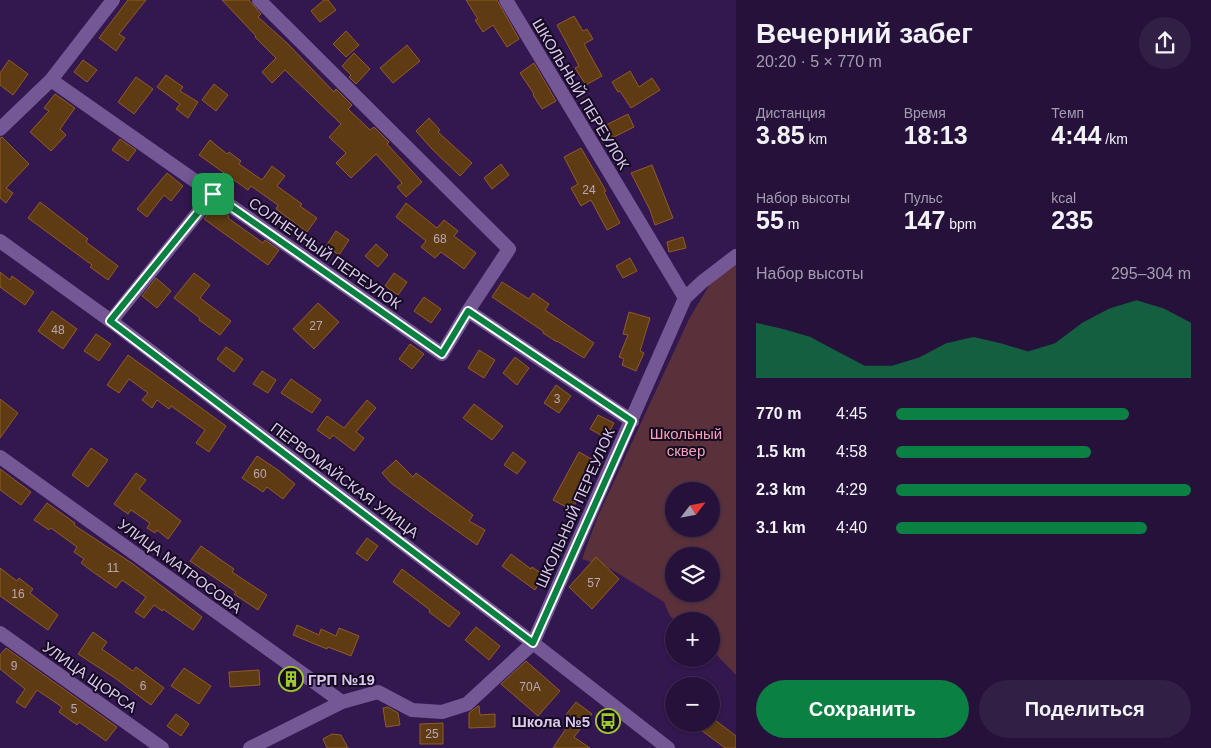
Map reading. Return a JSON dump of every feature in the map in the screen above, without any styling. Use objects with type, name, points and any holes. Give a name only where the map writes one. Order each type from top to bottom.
[{"type":"street","points":[[0,129],[51,80],[113,0]]},
{"type":"street","name":"СОЛНЕЧНЫЙ ПЕРЕУЛОК","points":[[51,80],[442,354],[509,249],[259,0]]},
{"type":"street","name":"ШКОЛЬНЫЙ ПЕРЕУЛОК","points":[[250,748],[342,702],[378,692],[412,710],[442,712],[467,704],[533,643],[685,298],[506,0]]},
{"type":"street","points":[[110,321],[213,194]]},
{"type":"street","name":"ПЕРВОМАЙСКАЯ УЛИЦА","points":[[0,241],[110,321],[668,748]]},
{"type":"street","points":[[685,298],[702,282],[736,256]]},
{"type":"street","points":[[468,311],[632,421]]},
{"type":"street","name":"УЛИЦА МАТРОСОВА","points":[[0,457],[342,702]]},
{"type":"street","name":"УЛИЦА ЩОРСА","points":[[0,633],[162,748]]},
{"type":"green space","name":"Школьный сквер","points":[[736,264],[736,675],[720,658],[720,612],[668,612],[664,602],[611,569],[582,559],[598,516],[689,319],[713,279]]},
{"type":"building","points":[[128,0],[146,0],[119,34],[125,38],[116,51],[99,38]]},
{"type":"building","points":[[222,0],[249,0],[261,14],[258,17],[288,44],[334,92],[336,89],[352,105],[348,109],[370,130],[374,127],[389,142],[387,144],[422,182],[406,197],[397,187],[402,183],[376,154],[351,178],[336,163],[346,153],[329,137],[341,124],[285,70],[272,83],[262,72],[276,58]]},
{"type":"building","points":[[324,0],[328,0],[336,10],[320,22],[311,11]]},
{"type":"building","points":[[466,0],[497,0],[519,39],[507,47],[493,25],[483,32],[475,20],[478,19]]},
{"type":"building","points":[[574,16],[583,31],[587,29],[593,39],[584,44],[602,76],[586,85],[575,68],[579,66],[557,25]]},
{"type":"building","points":[[346,31],[359,45],[346,57],[333,44]]},
{"type":"building","points":[[407,45],[420,61],[393,83],[380,68]]},
{"type":"building","points":[[354,53],[370,69],[356,84],[349,77],[351,75],[342,66]]},
{"type":"building","points":[[9,60],[28,74],[13,95],[0,85],[0,73]]},
{"type":"building","points":[[83,60],[97,70],[87,82],[74,72]]},
{"type":"building","points":[[534,63],[556,101],[542,109],[520,73]]},
{"type":"building","points":[[630,71],[639,87],[652,78],[660,90],[631,108],[612,82]]},
{"type":"building","points":[[166,75],[183,87],[180,91],[198,102],[188,118],[176,109],[180,104],[157,87]]},
{"type":"building","points":[[136,77],[153,89],[134,114],[118,102]]},
{"type":"building","points":[[214,84],[228,95],[216,111],[202,100]]},
{"type":"building","points":[[55,94],[75,108],[60,129],[66,135],[51,151],[30,132],[49,111],[44,108]]},
{"type":"building","points":[[628,114],[634,127],[610,139],[604,126]]},
{"type":"building","points":[[429,118],[440,130],[438,132],[472,163],[460,176],[416,131]]},
{"type":"building","points":[[2,137],[29,164],[6,188],[13,193],[6,203],[0,198],[0,138]]},
{"type":"building","points":[[120,139],[136,150],[128,161],[112,150]]},
{"type":"building","points":[[210,140],[227,154],[229,152],[241,161],[239,164],[262,180],[272,166],[285,176],[277,186],[302,204],[300,206],[317,218],[307,232],[276,209],[278,205],[251,186],[248,190],[199,155]]},
{"type":"building","points":[[581,148],[606,191],[604,192],[620,223],[607,230],[591,200],[581,206],[571,188],[578,184],[564,157]]},
{"type":"building","points":[[501,164],[509,175],[492,189],[484,178]]},
{"type":"building","points":[[652,165],[673,218],[655,225],[650,210],[631,173]]},
{"type":"building","points":[[167,173],[183,186],[171,201],[164,195],[147,217],[137,209]]},
{"type":"building","points":[[40,202],[88,239],[86,242],[118,266],[108,280],[90,267],[92,265],[28,218]]},
{"type":"building","points":[[406,203],[437,228],[444,220],[458,231],[454,236],[476,253],[464,269],[441,252],[435,258],[421,247],[426,241],[396,217]]},
{"type":"building","points":[[215,206],[229,216],[228,218],[263,243],[265,240],[279,250],[268,265],[204,219]]},
{"type":"building","points":[[336,231],[349,240],[339,255],[326,246]]},
{"type":"building","points":[[683,237],[686,248],[669,252],[667,242]]},
{"type":"building","points":[[376,244],[388,255],[378,267],[365,256]]},
{"type":"building","points":[[630,258],[637,271],[623,278],[616,266]]},
{"type":"building","points":[[0,272],[10,280],[12,276],[34,292],[25,305],[0,287]]},
{"type":"building","points":[[194,273],[210,285],[200,298],[231,321],[220,335],[174,298]]},
{"type":"building","points":[[394,273],[407,282],[398,295],[385,286]]},
{"type":"building","points":[[156,278],[171,291],[157,308],[142,296]]},
{"type":"building","points":[[502,282],[529,299],[533,293],[549,304],[545,310],[594,343],[584,358],[543,333],[543,331],[492,297]]},
{"type":"building","points":[[424,297],[441,309],[431,323],[414,311]]},
{"type":"building","points":[[318,303],[339,322],[314,349],[293,329]]},
{"type":"building","points":[[52,311],[77,329],[63,349],[38,331]]},
{"type":"building","points":[[629,312],[650,318],[640,351],[644,353],[636,371],[622,365],[624,359],[619,357],[628,335],[623,334]]},
{"type":"building","points":[[96,334],[111,344],[99,361],[84,351]]},
{"type":"building","points":[[410,344],[424,354],[412,369],[399,359]]},
{"type":"building","points":[[226,347],[243,359],[234,372],[217,359]]},
{"type":"building","points":[[479,350],[495,360],[484,378],[468,368]]},
{"type":"building","points":[[128,355],[226,426],[209,452],[196,443],[205,430],[171,406],[169,409],[157,400],[152,408],[142,400],[148,393],[129,379],[119,393],[107,385]]},
{"type":"building","points":[[515,357],[529,368],[517,385],[503,373]]},
{"type":"building","points":[[262,371],[276,380],[268,393],[253,384]]},
{"type":"building","points":[[291,379],[321,400],[312,413],[281,393]]},
{"type":"building","points":[[556,385],[571,396],[559,413],[544,403]]},
{"type":"building","points":[[0,399],[18,413],[0,438]]},
{"type":"building","points":[[367,400],[376,408],[356,432],[364,438],[354,451],[333,435],[330,439],[317,430],[327,416],[344,428]]},
{"type":"building","points":[[474,404],[503,426],[492,440],[463,418]]},
{"type":"building","points":[[598,415],[614,423],[606,438],[590,429]]},
{"type":"building","points":[[91,448],[108,460],[88,487],[72,475]]},
{"type":"building","points":[[513,452],[526,462],[517,474],[504,465]]},
{"type":"building","points":[[579,452],[595,461],[582,484],[584,485],[572,510],[553,500]]},
{"type":"building","points":[[257,456],[295,484],[283,499],[267,487],[263,492],[242,478]]},
{"type":"building","points":[[396,460],[413,477],[416,473],[473,515],[469,521],[485,530],[477,545],[391,483],[382,473]]},
{"type":"building","points":[[0,469],[31,492],[21,505],[0,490]]},
{"type":"building","points":[[136,473],[146,480],[139,489],[181,521],[168,539],[157,530],[155,533],[147,528],[150,523],[131,510],[128,514],[114,504]]},
{"type":"building","points":[[47,503],[75,523],[74,525],[133,564],[202,617],[193,630],[154,605],[144,618],[135,612],[146,597],[122,580],[116,588],[81,563],[84,559],[74,552],[77,547],[51,528],[49,530],[34,520]]},
{"type":"building","points":[[367,538],[378,546],[367,561],[356,553]]},
{"type":"building","points":[[201,546],[234,569],[232,572],[267,595],[258,610],[234,594],[236,592],[190,561]]},
{"type":"building","points":[[511,554],[531,569],[532,567],[544,575],[535,590],[502,566]]},
{"type":"building","points":[[596,557],[619,579],[592,609],[569,587]]},
{"type":"building","points":[[0,568],[17,581],[19,578],[33,589],[30,593],[58,615],[48,630],[0,596]]},
{"type":"building","points":[[402,569],[460,613],[449,627],[393,582]]},
{"type":"building","points":[[297,625],[319,635],[321,629],[336,636],[339,628],[359,636],[351,656],[328,647],[327,649],[293,635]]},
{"type":"building","points":[[476,627],[500,646],[489,660],[465,640]]},
{"type":"building","points":[[93,632],[107,642],[102,649],[133,671],[136,667],[164,688],[151,705],[115,678],[78,654]]},
{"type":"building","points":[[6,648],[117,727],[106,741],[79,722],[77,725],[59,712],[62,707],[37,690],[25,708],[16,702],[25,689],[0,669],[0,655]]},
{"type":"building","points":[[526,661],[560,691],[538,716],[501,684]]},
{"type":"building","points":[[184,668],[211,686],[199,704],[171,686]]},
{"type":"building","points":[[259,670],[260,685],[230,687],[229,672]]},
{"type":"building","name":"ГРП №19","points":[[286,673],[298,681],[292,689],[280,681]]},
{"type":"building","points":[[576,702],[592,714],[574,737],[590,748],[553,748],[571,721],[565,716]]},
{"type":"building","points":[[478,706],[480,715],[495,714],[495,727],[469,728],[469,713]]},
{"type":"building","points":[[388,707],[398,713],[400,725],[386,727],[383,708]]},
{"type":"building","points":[[176,714],[189,724],[181,736],[167,726]]},
{"type":"building","points":[[443,723],[443,744],[420,744],[420,724]]},
{"type":"building","points":[[720,724],[736,736],[736,748],[725,748],[704,732],[720,732]]},
{"type":"building","points":[[332,734],[341,735],[348,748],[327,748],[323,739]]},
{"type":"place","name":"ГРП №19","points":[[291,679]]},
{"type":"place","name":"Школа №5","points":[[608,721]]},
{"type":"route","points":[[213,194],[442,354],[468,311],[632,421],[533,643],[110,321],[213,194]]}]
